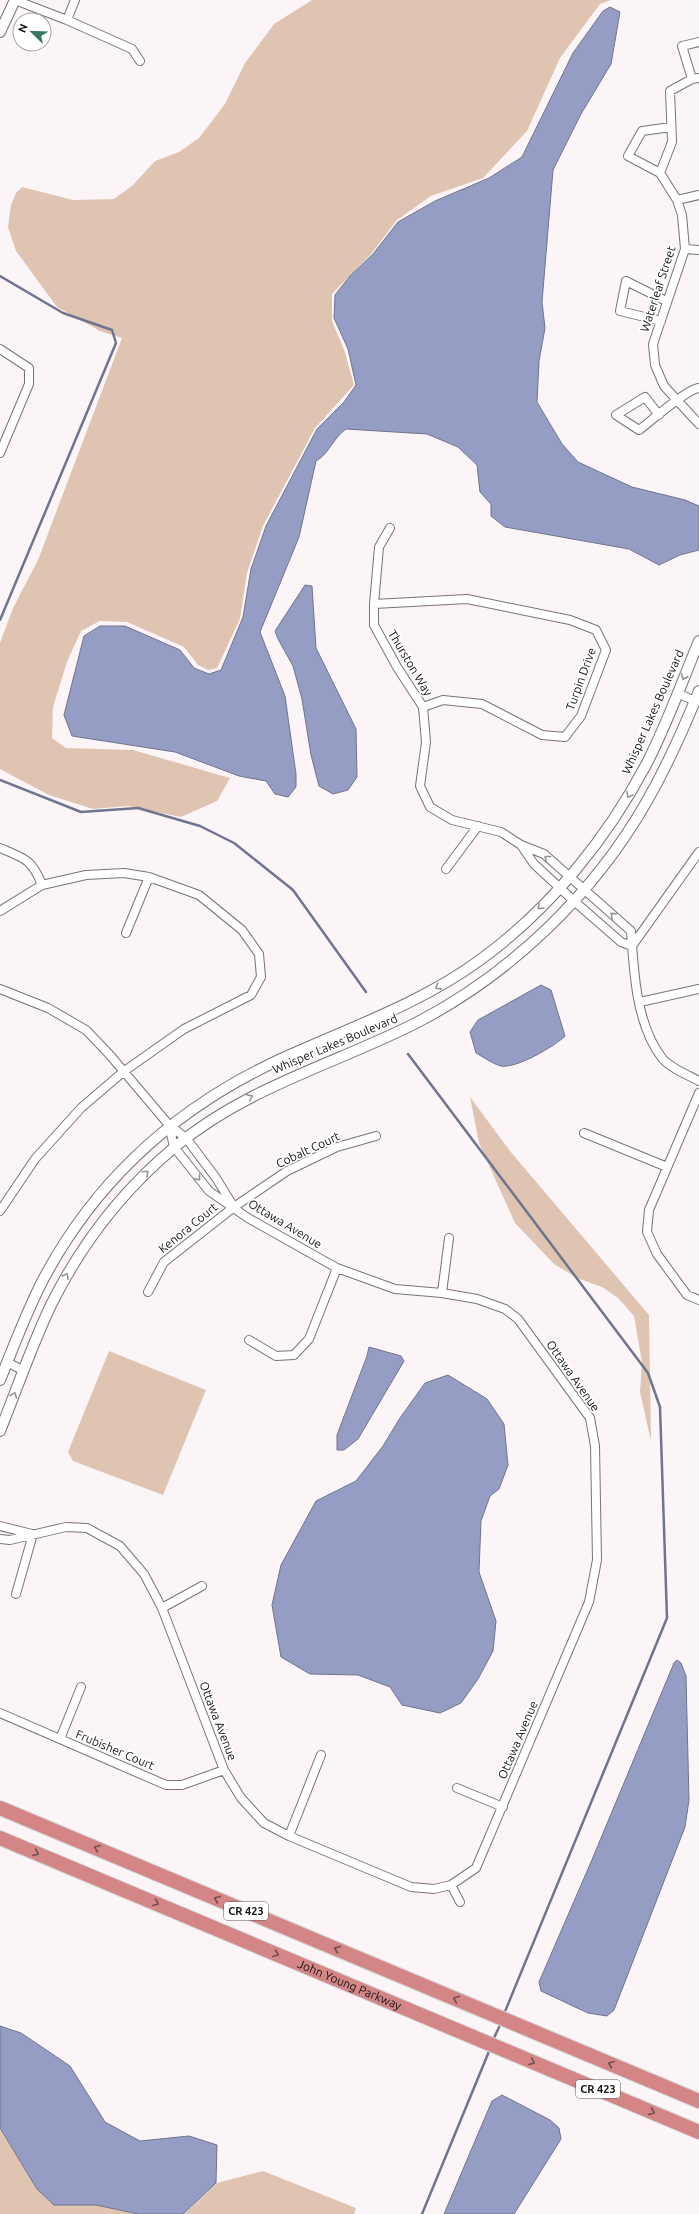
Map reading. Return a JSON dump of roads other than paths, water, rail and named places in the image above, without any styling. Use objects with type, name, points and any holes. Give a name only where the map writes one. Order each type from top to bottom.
[{"type":"highway","name":"CR 423","points":[[0,1808],[699,2101]]},
{"type":"highway","name":"John Young Parkway","points":[[0,1838],[699,2132]]},
{"type":"street","points":[[0,32],[15,0],[67,20],[132,49],[140,61]]},
{"type":"street","points":[[67,20],[75,0]]},
{"type":"street","points":[[671,127],[642,131],[628,156],[660,173],[672,142],[670,92],[695,78],[682,46],[699,42]]},
{"type":"street","name":"Waterleaf Street","points":[[660,173],[677,200],[682,215],[685,249],[666,301],[653,344],[655,365],[664,386],[699,424]]},
{"type":"street","points":[[677,200],[699,195]]},
{"type":"street","points":[[685,249],[699,250]]},
{"type":"street","points":[[661,321],[620,310],[626,281],[666,301]]},
{"type":"street","points":[[0,349],[29,368],[29,384],[0,453]]},
{"type":"street","points":[[659,415],[645,397],[616,415],[639,430],[659,415],[677,400],[699,388]]},
{"type":"street","name":"Thurston Way","points":[[390,528],[379,547],[374,604],[374,625],[397,667],[423,707],[426,742],[420,786],[430,807],[452,820],[501,832],[521,845],[544,854],[631,931],[640,1002],[646,1031],[663,1060],[699,1081]]},
{"type":"street","name":"Turpin Drive","points":[[374,604],[467,599],[570,620],[596,630],[606,650],[581,716],[565,737],[542,735],[482,704],[442,700],[423,707]]},
{"type":"street","name":"Whisper Lakes Boulevard","points":[[0,1380],[29,1308],[62,1247],[90,1207],[119,1174],[169,1125],[209,1097],[238,1080],[387,1014],[434,989],[480,960],[520,927],[559,888],[609,827],[627,799],[648,761],[699,641]]},
{"type":"street","name":"Whisper Lakes Boulevard","points":[[0,1431],[51,1305],[84,1247],[122,1198],[174,1147],[214,1117],[282,1080],[417,1022],[463,995],[501,969],[574,901],[620,843],[647,802],[699,691]]},
{"type":"street","points":[[677,693],[695,701]]},
{"type":"street","points":[[446,869],[478,826]]},
{"type":"street","name":"Thurston Way","points":[[521,845],[534,864],[559,888],[621,942],[632,946]]},
{"type":"street","points":[[0,848],[25,859],[36,870],[42,885]]},
{"type":"street","points":[[632,946],[698,855]]},
{"type":"street","points":[[0,911],[42,885],[86,875],[124,873],[149,877],[199,895],[242,930],[259,954],[261,977],[251,995],[184,1029],[123,1072],[81,1108],[35,1159],[0,1211]]},
{"type":"street","points":[[126,933],[149,877]]},
{"type":"street","points":[[640,1002],[699,989]]},
{"type":"street","name":"Ottawa Avenue","points":[[0,990],[48,1008],[86,1030],[109,1054],[169,1125],[186,1138],[216,1178],[234,1207]]},
{"type":"street","points":[[699,1093],[649,1210],[647,1232],[657,1254],[686,1295],[699,1300]]},
{"type":"street","name":"Ottawa Avenue","points":[[0,1539],[10,1540],[66,1527],[87,1528],[120,1546],[144,1574],[162,1608],[224,1770],[241,1798],[264,1823],[289,1836],[411,1887],[434,1889],[451,1885],[476,1868],[589,1602],[597,1560],[595,1446],[590,1418],[518,1320],[505,1308],[477,1299],[442,1293],[395,1289],[337,1268],[248,1218],[209,1191],[174,1147],[169,1125]]},
{"type":"street","points":[[584,1133],[667,1167]]},
{"type":"street","name":"Cobalt Court","points":[[234,1207],[287,1171],[337,1147],[376,1136]]},
{"type":"street","name":"Kenora Court","points":[[148,1292],[164,1262],[234,1207]]},
{"type":"street","points":[[442,1293],[449,1238]]},
{"type":"street","points":[[250,1340],[276,1356],[294,1355],[309,1339],[337,1268]]},
{"type":"street","points":[[7,1362],[24,1371]]},
{"type":"street","name":"Ottawa Avenue","points":[[0,1526],[33,1534]]},
{"type":"street","points":[[16,1594],[33,1534]]},
{"type":"street","points":[[162,1608],[202,1586]]},
{"type":"street","points":[[60,1739],[81,1687]]},
{"type":"street","name":"Frubisher Court","points":[[0,1713],[166,1785],[182,1785],[224,1770]]},
{"type":"street","points":[[289,1836],[321,1755]]},
{"type":"street","points":[[457,1788],[503,1807]]},
{"type":"street","points":[[451,1885],[460,1902]]},
{"type":"water","points":[[610,7],[620,12],[611,64],[581,114],[553,170],[542,302],[545,328],[539,361],[537,402],[562,444],[578,462],[632,487],[685,500],[699,506],[699,550],[680,555],[659,565],[629,549],[505,527],[491,516],[491,504],[480,492],[477,465],[458,447],[427,434],[346,429],[325,454],[316,461],[299,537],[260,632],[285,696],[296,774],[296,787],[288,797],[275,794],[266,781],[239,776],[175,752],[72,736],[64,715],[84,636],[100,626],[125,626],[180,650],[194,668],[209,674],[221,670],[243,617],[251,569],[266,526],[317,429],[344,402],[356,385],[348,349],[334,318],[335,295],[350,276],[373,254],[398,222],[435,201],[489,178],[522,157],[573,53],[603,11]]},
{"type":"water","points":[[305,585],[312,586],[316,648],[356,729],[357,777],[348,790],[333,794],[319,786],[311,755],[302,699],[293,666],[275,631]]},
{"type":"water","points":[[541,985],[551,990],[565,1036],[535,1056],[508,1066],[498,1065],[476,1053],[470,1032],[478,1020]]},
{"type":"water","points":[[369,1347],[401,1356],[404,1361],[358,1439],[344,1450],[337,1450],[337,1435]]},
{"type":"water","points":[[448,1375],[487,1399],[504,1424],[508,1465],[499,1489],[490,1496],[481,1521],[479,1572],[496,1621],[493,1651],[478,1679],[461,1703],[440,1713],[402,1705],[390,1687],[358,1675],[310,1674],[281,1657],[272,1605],[281,1565],[316,1501],[356,1481],[383,1446],[400,1418],[425,1383]]},
{"type":"water","points":[[677,1660],[681,1663],[686,1676],[689,1800],[685,1827],[614,2010],[607,2016],[588,2013],[541,1991],[539,1982],[674,1663]]},
{"type":"water","points":[[0,2026],[21,2033],[70,2066],[105,2122],[140,2141],[189,2136],[217,2145],[216,2183],[183,2214],[138,2214],[96,2205],[54,2205],[37,2189],[0,2128]]},
{"type":"water","points":[[502,2095],[550,2120],[559,2128],[561,2139],[514,2214],[444,2214],[492,2101]]},
{"type":"waterway","points":[[0,276],[63,313],[112,330],[116,343],[0,620]]},
{"type":"waterway","points":[[0,780],[81,812],[138,808],[200,826],[234,843],[293,890],[366,992]]},
{"type":"waterway","points":[[408,1054],[648,1373],[660,1407],[667,1618],[504,2014]]},
{"type":"waterway","points":[[493,2040],[501,2023]]},
{"type":"waterway","points":[[422,2214],[490,2049]]}]
